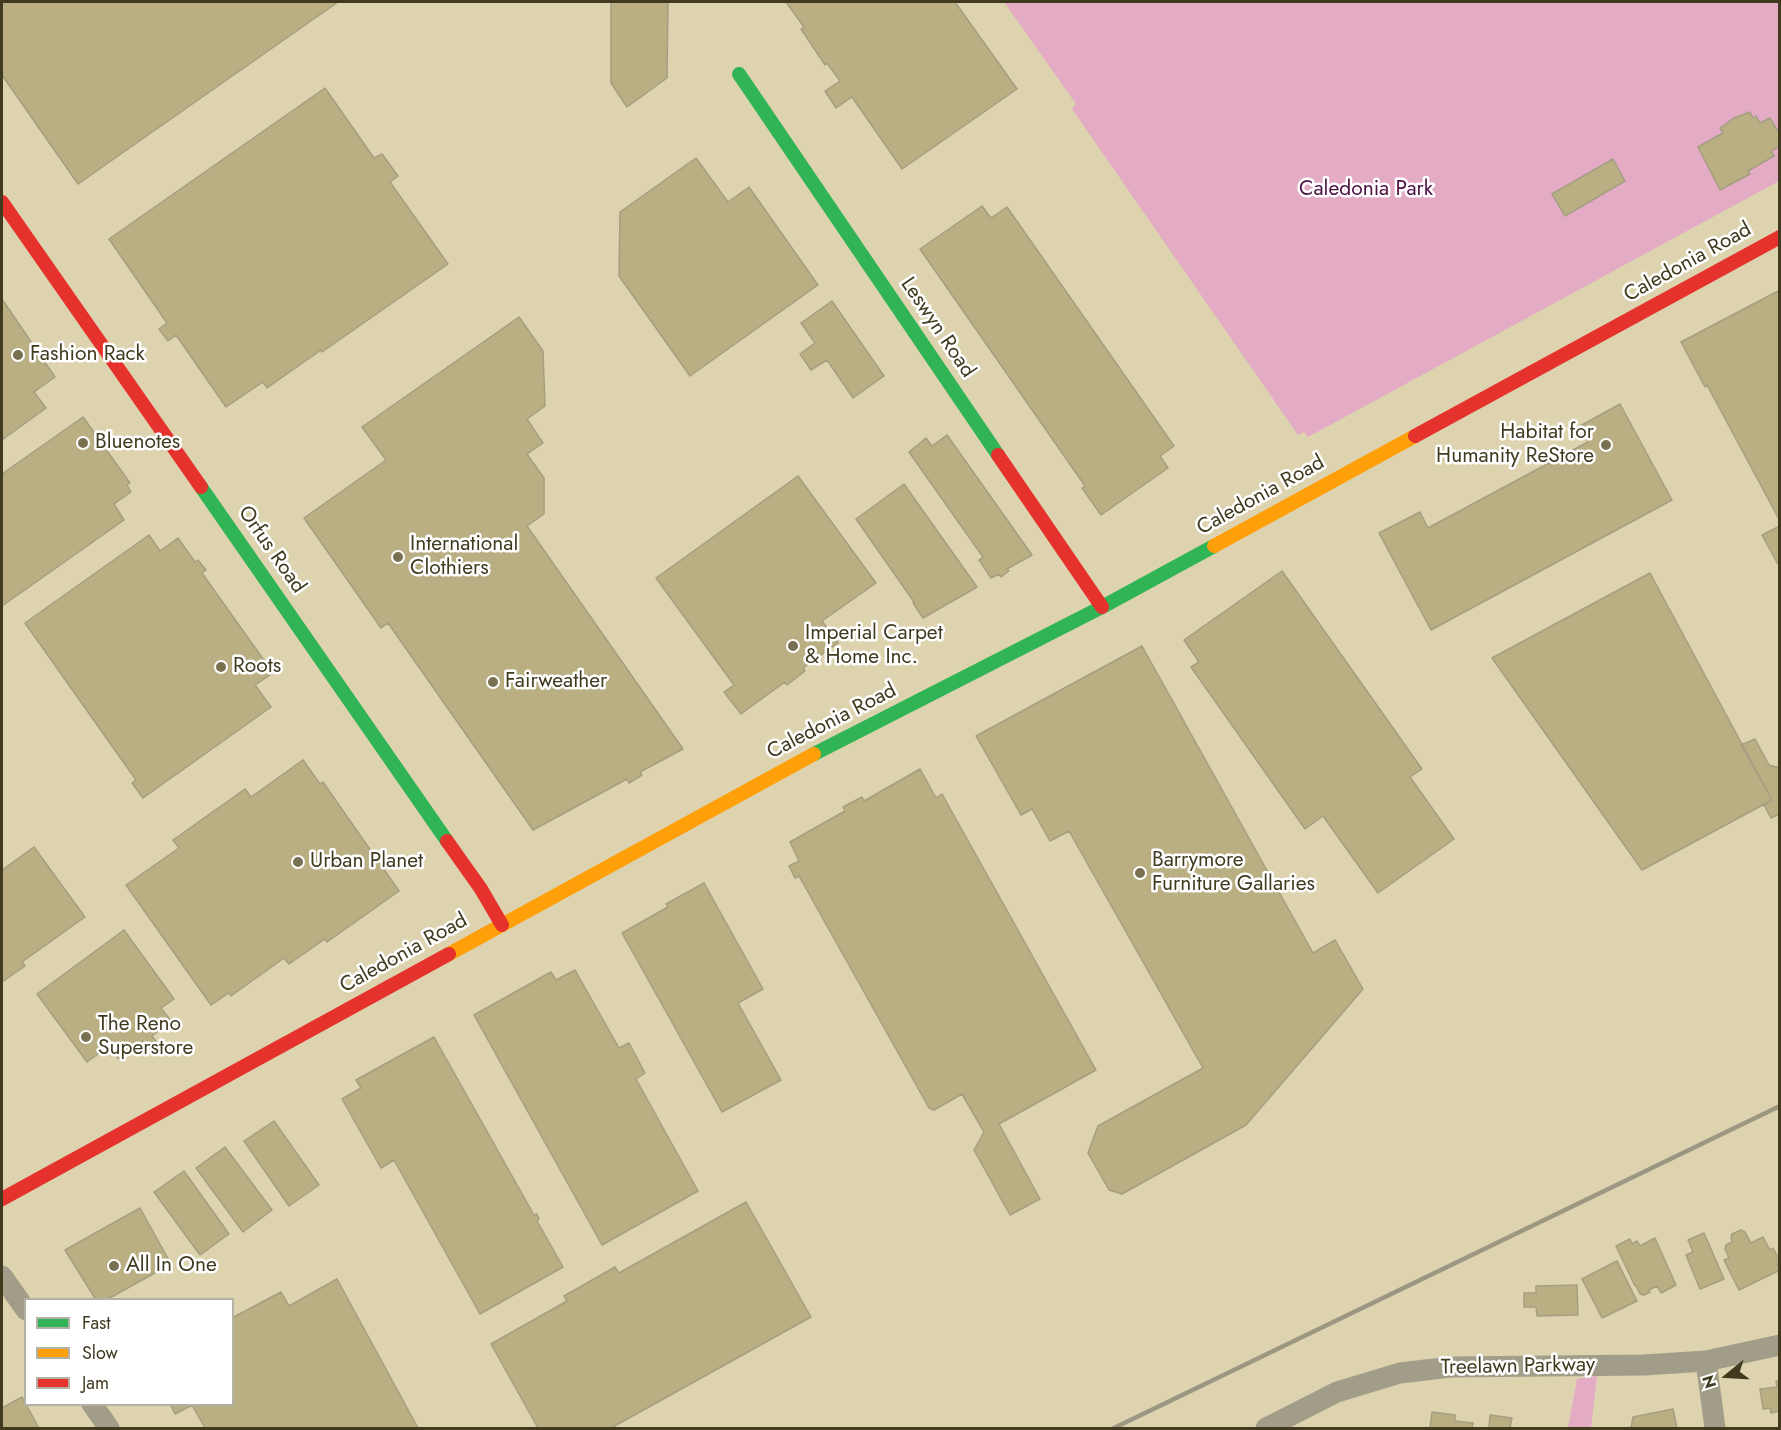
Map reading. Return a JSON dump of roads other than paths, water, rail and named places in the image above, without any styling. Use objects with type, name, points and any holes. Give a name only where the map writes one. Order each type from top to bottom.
[{"type":"street","name":"Leswyn Road","points":[[738,74],[1102,607]]},
{"type":"street","name":"Orfus Road","points":[[2,202],[481,888],[502,925]]},
{"type":"street","name":"Caledonia Road","points":[[2,1199],[801,761],[1102,607],[1779,237]]},
{"type":"street","points":[[2,1276],[24,1307]]},
{"type":"street","name":"Treelawn Parkway","points":[[1266,1428],[1337,1392],[1400,1373],[1451,1367],[1644,1365],[1706,1361],[1779,1345]]},
{"type":"street","points":[[1706,1361],[1715,1428]]},
{"type":"street","points":[[94,1406],[110,1428]]},
{"type":"railway","points":[[1114,1428],[1780,1106]]},
{"type":"place","name":"Fashion Rack","points":[[18,355]]},
{"type":"place","name":"Bluenotes","points":[[83,443]]},
{"type":"place","name":"Habitat for Humanity ReStore","points":[[1606,445]]},
{"type":"place","name":"International Clothiers","points":[[398,557]]},
{"type":"place","name":"Imperial Carpet & Home Inc.","points":[[793,646]]},
{"type":"place","name":"Roots","points":[[221,667]]},
{"type":"place","name":"Fairweather","points":[[493,682]]},
{"type":"place","name":"Urban Planet","points":[[298,862]]},
{"type":"place","name":"Barrymore Furniture Gallaries","points":[[1140,873]]},
{"type":"place","name":"The Reno Superstore","points":[[86,1037]]},
{"type":"place","name":"All In One","points":[[114,1266]]},
{"type":"park label","name":"Caledonia Park","points":[[1366,190]]}]
